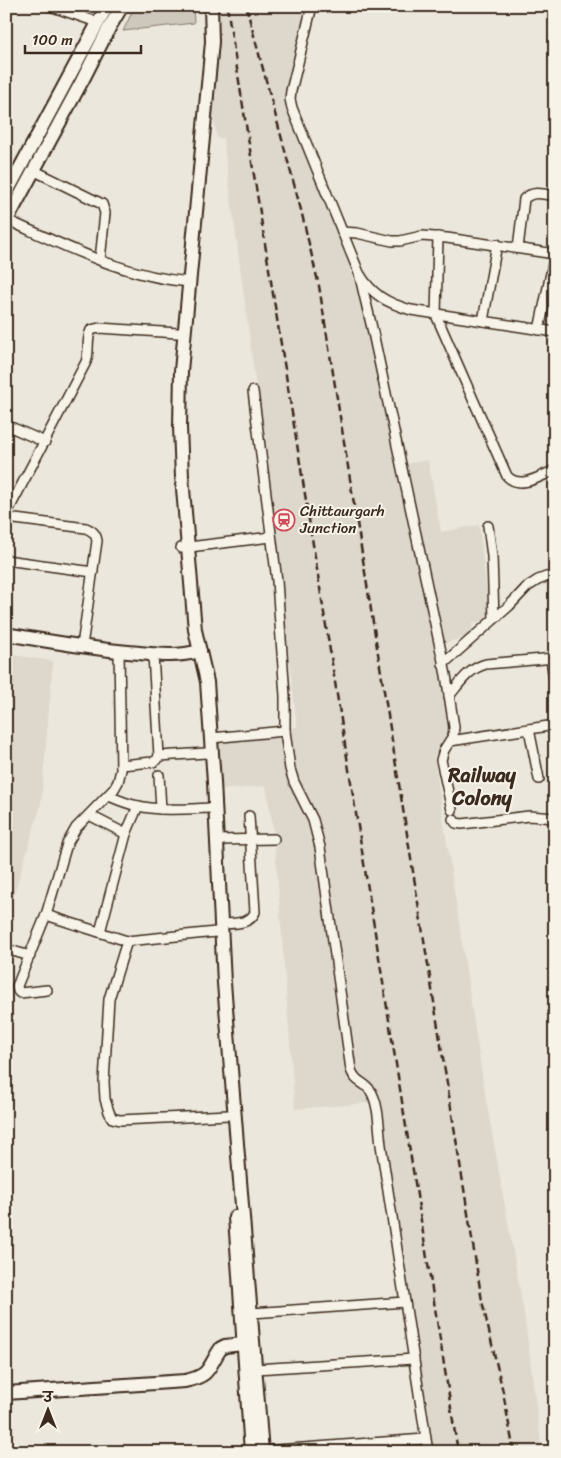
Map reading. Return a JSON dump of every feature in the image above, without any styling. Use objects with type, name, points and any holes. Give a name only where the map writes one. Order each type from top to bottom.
[{"type":"main road","points":[[6,194],[107,6]]},
{"type":"main road","points":[[7,221],[122,6]]},
{"type":"main road","points":[[184,548],[180,399],[186,282],[205,42],[203,6]]},
{"type":"main road","points":[[211,6],[212,42],[186,282],[178,333],[173,398],[173,426],[184,548],[202,683],[209,808],[252,1313],[249,1343],[256,1369],[262,1452]]},
{"type":"main road","points":[[6,634],[82,646],[167,656],[197,652]]},
{"type":"main road","points":[[197,652],[207,682],[211,738],[229,1114],[249,1343],[251,1452]]},
{"type":"main road","points":[[6,1393],[185,1381],[200,1378],[205,1374],[221,1348],[249,1343]]},
{"type":"street","points":[[50,6],[97,22]]},
{"type":"street","points":[[312,6],[290,99],[358,273],[372,328],[450,696],[454,727],[453,736],[444,750],[441,760],[453,814],[456,822],[462,824],[529,816],[555,818]]},
{"type":"street","points":[[33,170],[102,204],[104,213],[100,260]]},
{"type":"street","points":[[518,248],[524,199],[526,196],[536,193],[555,196]]},
{"type":"street","points":[[7,221],[110,265],[134,272],[186,282]]},
{"type":"street","points":[[342,232],[357,233],[392,241],[422,236],[438,237],[498,244],[555,254],[539,330]]},
{"type":"street","points":[[438,237],[436,315],[507,476],[512,481],[521,483],[555,470]]},
{"type":"street","points":[[483,321],[498,244]]},
{"type":"street","points":[[358,273],[366,286],[378,296],[392,304],[411,310],[555,332]]},
{"type":"street","points":[[82,646],[97,541],[96,536],[91,530],[7,515],[86,362],[88,357],[88,337],[91,330],[99,328],[178,333]]},
{"type":"street","points":[[253,391],[277,581],[290,769],[294,782],[313,820],[320,847],[350,1070],[355,1079],[371,1092],[376,1109],[428,1452]]},
{"type":"street","points":[[6,425],[45,442]]},
{"type":"street","points":[[488,526],[492,556],[494,619]]},
{"type":"street","points":[[184,548],[271,537]]},
{"type":"street","points":[[6,560],[93,572]]},
{"type":"street","points":[[444,664],[532,583],[546,577],[555,576]]},
{"type":"street","points":[[47,990],[20,993],[17,986],[46,915],[67,844],[76,828],[109,796],[118,782],[121,765],[119,651]]},
{"type":"street","points":[[121,765],[153,762],[159,756],[153,654]]},
{"type":"street","points":[[450,696],[467,674],[486,664],[553,659],[555,685]]},
{"type":"street","points":[[450,741],[555,725]]},
{"type":"street","points":[[529,729],[538,779]]},
{"type":"street","points":[[211,738],[286,731]]},
{"type":"street","points":[[159,756],[206,754]]},
{"type":"street","points":[[159,774],[161,809]]},
{"type":"street","points":[[109,796],[138,806],[161,809],[209,808]]},
{"type":"street","points":[[100,932],[126,834],[138,806]]},
{"type":"street","points":[[89,815],[126,834]]},
{"type":"street","points":[[46,915],[127,941],[219,928],[245,922],[254,916],[255,912],[249,816]]},
{"type":"street","points":[[217,840],[274,839]]},
{"type":"street","points":[[127,941],[109,1000],[104,1082],[105,1099],[112,1118],[120,1120],[229,1114]]},
{"type":"street","points":[[6,949],[30,956]]},
{"type":"street","points":[[252,1313],[405,1302]]},
{"type":"street","points":[[256,1369],[414,1359]]},
{"type":"street","points":[[262,1452],[365,1448],[426,1439]]},
{"type":"shaded area","points":[[135,6],[193,6],[194,23],[123,31]]},
{"type":"shaded area","points":[[214,6],[306,6],[287,97],[293,122],[297,128],[348,263],[368,325],[400,465],[428,460],[441,532],[479,525],[490,620],[472,624],[473,635],[434,646],[452,728],[434,757],[483,1082],[524,1313],[542,1452],[433,1452],[380,1102],[295,1109],[274,834],[266,786],[219,790],[219,736],[297,727],[275,530],[223,138],[217,138],[210,97],[216,96],[217,39]]},
{"type":"shaded area","points":[[6,654],[53,661],[41,804],[6,922]]},
{"type":"railway","points":[[227,6],[458,1452]]},
{"type":"railway","points":[[246,6],[301,210],[319,286],[482,1301],[503,1392],[514,1452]]},
{"type":"place","name":"Chittaurgarh Junction","points":[[284,520]]},
{"type":"district","name":"Railway Colony","points":[[482,786]]}]
